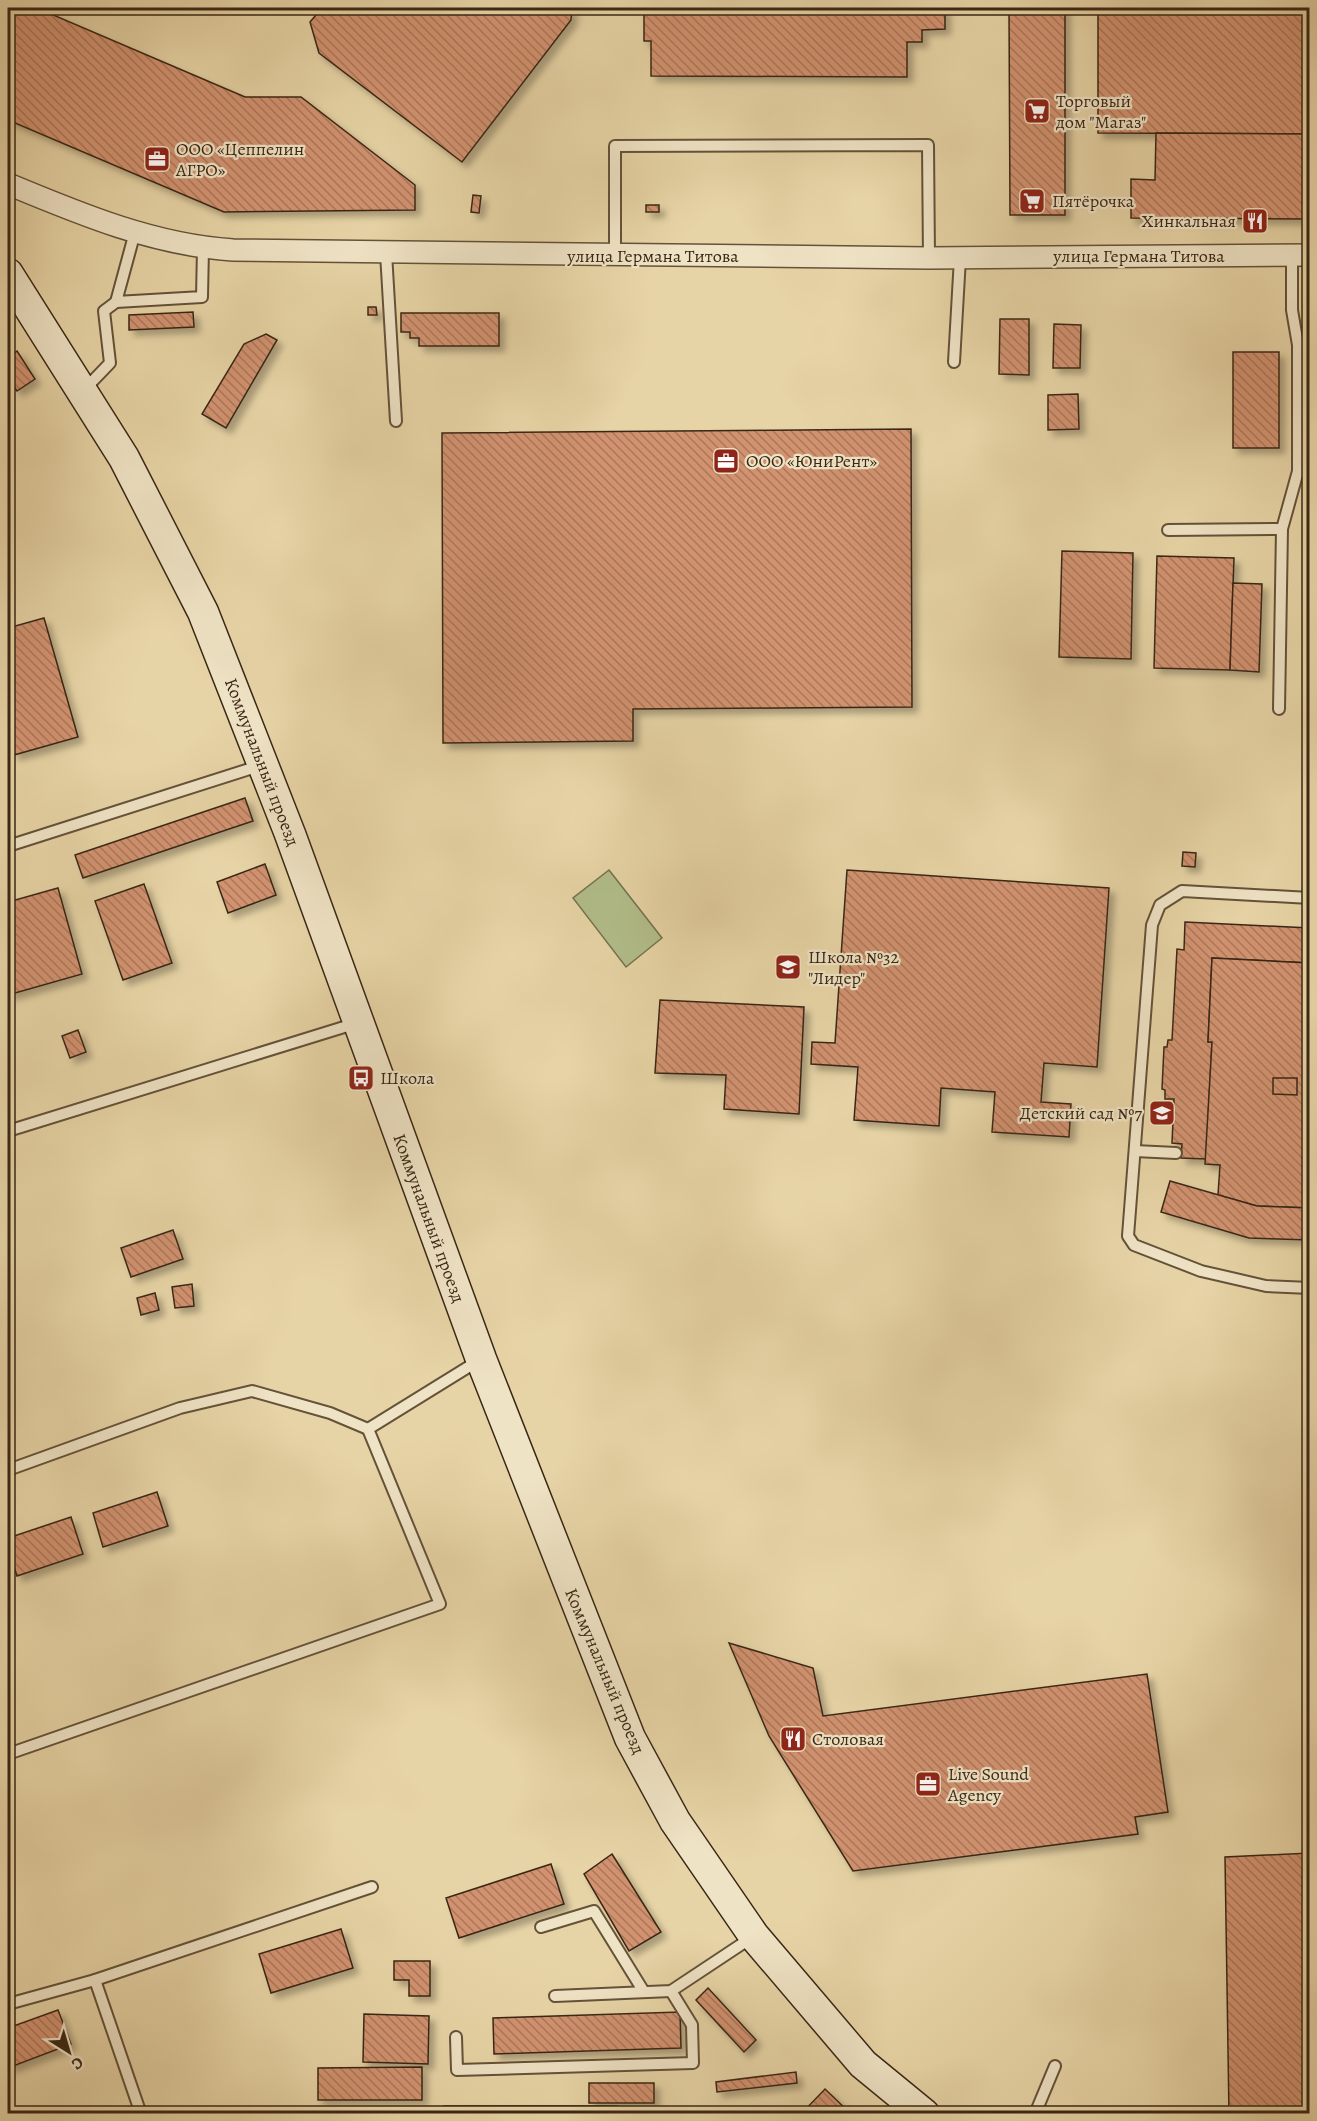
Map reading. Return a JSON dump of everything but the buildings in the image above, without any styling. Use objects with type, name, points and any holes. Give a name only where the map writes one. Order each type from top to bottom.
[{"type":"street","name":"улица Германа Титова","points":[[8,184],[135,232],[203,248],[387,253],[928,258],[1301,255]]},
{"type":"street","name":"Коммунальный проезд","points":[[8,274],[124,458],[203,612],[264,765],[481,1359],[630,1738],[675,1821],[754,1936],[863,2064],[924,2114]]},
{"type":"lane","points":[[615,255],[615,146],[928,145],[928,258]]},
{"type":"lane","points":[[116,302],[135,232]]},
{"type":"lane","points":[[82,392],[110,363],[104,311],[116,302],[202,297],[203,248]]},
{"type":"lane","points":[[387,253],[396,421]]},
{"type":"lane","points":[[1279,709],[1282,529],[1298,471],[1298,345],[1292,310],[1301,255]]},
{"type":"lane","points":[[954,362],[960,258]]},
{"type":"lane","points":[[1168,530],[1282,529]]},
{"type":"lane","points":[[8,846],[264,765]]},
{"type":"lane","points":[[1310,898],[1182,891],[1160,905],[1152,925],[1128,1236],[1134,1245],[1212,1273],[1266,1287],[1310,1288]]},
{"type":"lane","points":[[8,1131],[357,1023]]},
{"type":"lane","points":[[1135,1151],[1176,1153]]},
{"type":"lane","points":[[368,1429],[481,1359]]},
{"type":"lane","points":[[8,1470],[180,1408],[252,1391],[330,1413],[368,1429],[440,1604],[8,1754]]},
{"type":"lane","points":[[8,2004],[94,1980],[372,1887]]},
{"type":"lane","points":[[541,1927],[594,1911],[644,1992]]},
{"type":"lane","points":[[555,1996],[671,1991],[754,1936]]},
{"type":"lane","points":[[94,1980],[141,2114]]},
{"type":"lane","points":[[456,2037],[457,2070],[693,2063],[692,2025],[671,1991]]},
{"type":"lane","points":[[1041,2112],[1055,2066]]},
{"type":"green space","points":[[609,870],[662,938],[626,967],[573,898]]},
{"type":"place","name":"Торговый дом \"Магаз\"","points":[[1037,111]]},
{"type":"place","name":"ООО «Цеппелин АГРО»","points":[[157,159]]},
{"type":"place","name":"Пятёрочка","points":[[1032,201]]},
{"type":"place","name":"Хинкальная","points":[[1255,221]]},
{"type":"place","name":"ООО «ЮниРент»","points":[[726,461]]},
{"type":"place","name":"Школа №32 \"Лидер\"","points":[[788,967]]},
{"type":"place","name":"Школа","points":[[361,1078]]},
{"type":"place","name":"Детский сад №7","points":[[1162,1113]]},
{"type":"place","name":"Столовая","points":[[793,1739]]},
{"type":"place","name":"Live Sound Agency","points":[[928,1784]]}]
